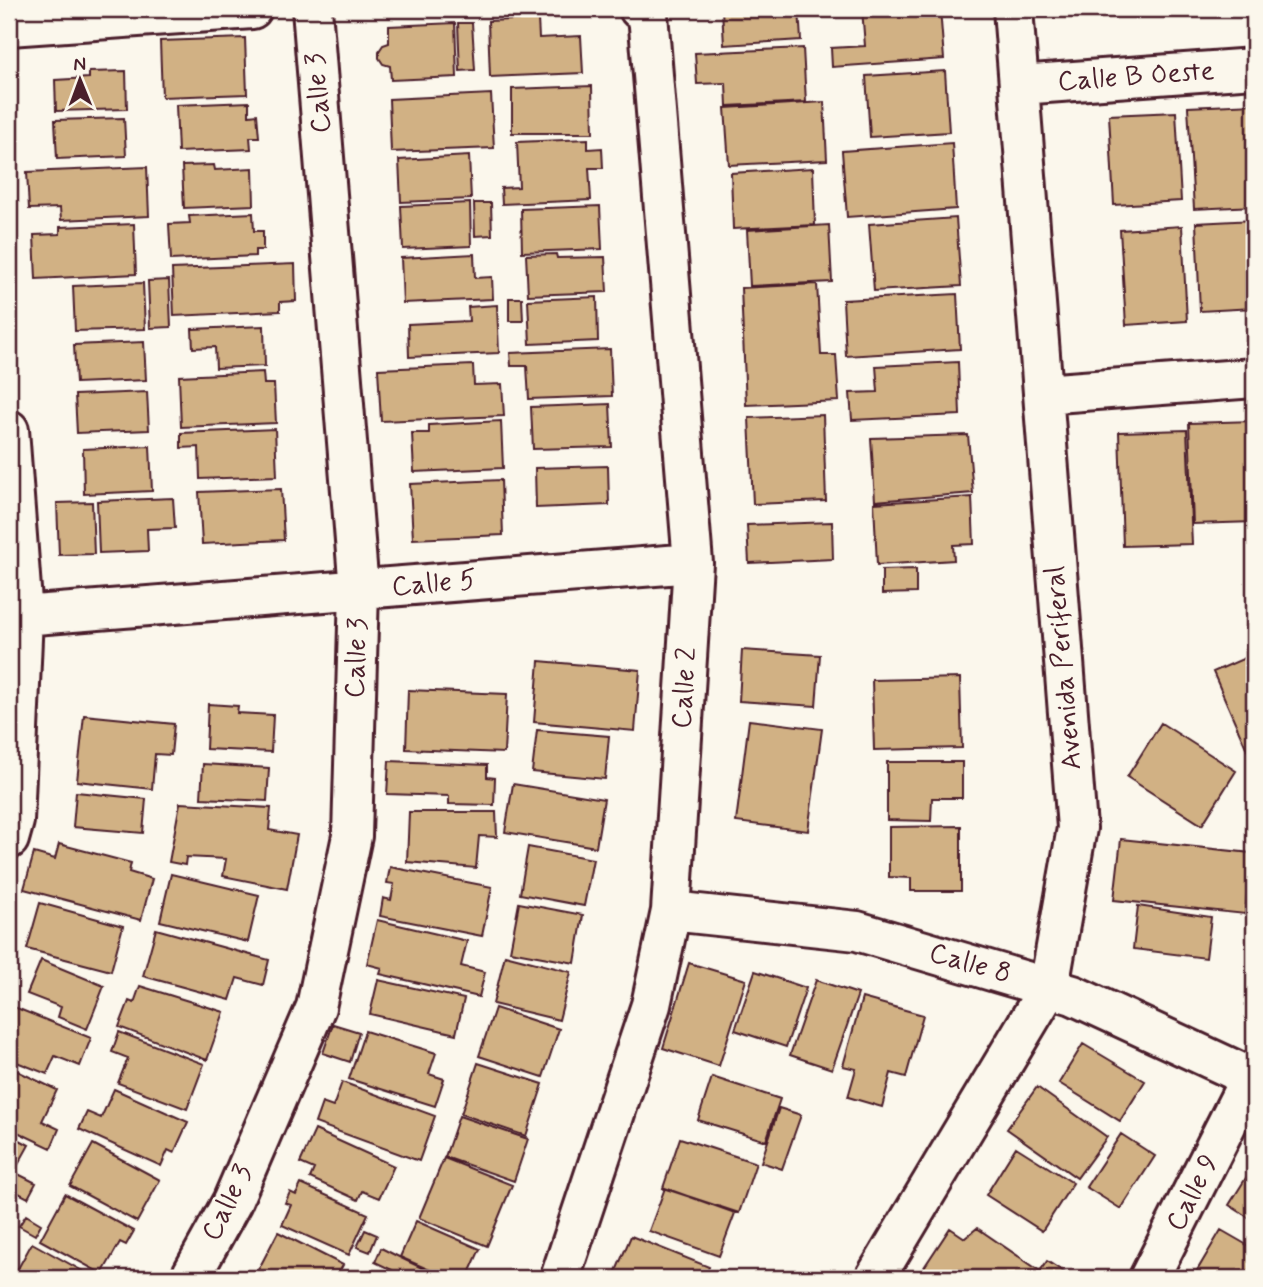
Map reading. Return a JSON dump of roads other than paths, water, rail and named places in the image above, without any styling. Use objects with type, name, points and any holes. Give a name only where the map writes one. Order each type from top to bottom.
[{"type":"street","points":[[9,26],[252,9]]},
{"type":"street","name":"Calle 3","points":[[190,1278],[232,1202],[316,1007],[352,836],[359,590],[312,9]]},
{"type":"street","name":"Calle 2","points":[[560,1278],[651,1005],[671,911],[693,563],[648,14],[639,9]]},
{"type":"street","name":"Avenida Periferal","points":[[875,1278],[1049,987],[1077,828],[1013,9]]},
{"type":"street","name":"Calle B Oeste","points":[[1019,85],[1254,68]]},
{"type":"street","points":[[1043,394],[1254,378]]},
{"type":"street","points":[[9,430],[16,617],[14,821],[9,839]]},
{"type":"street","name":"Calle 5","points":[[16,617],[693,563]]},
{"type":"street","name":"Calle 8","points":[[671,911],[857,931],[1073,995],[1253,1074]]},
{"type":"street","name":"Calle 9","points":[[1149,1278],[1253,1074]]}]
